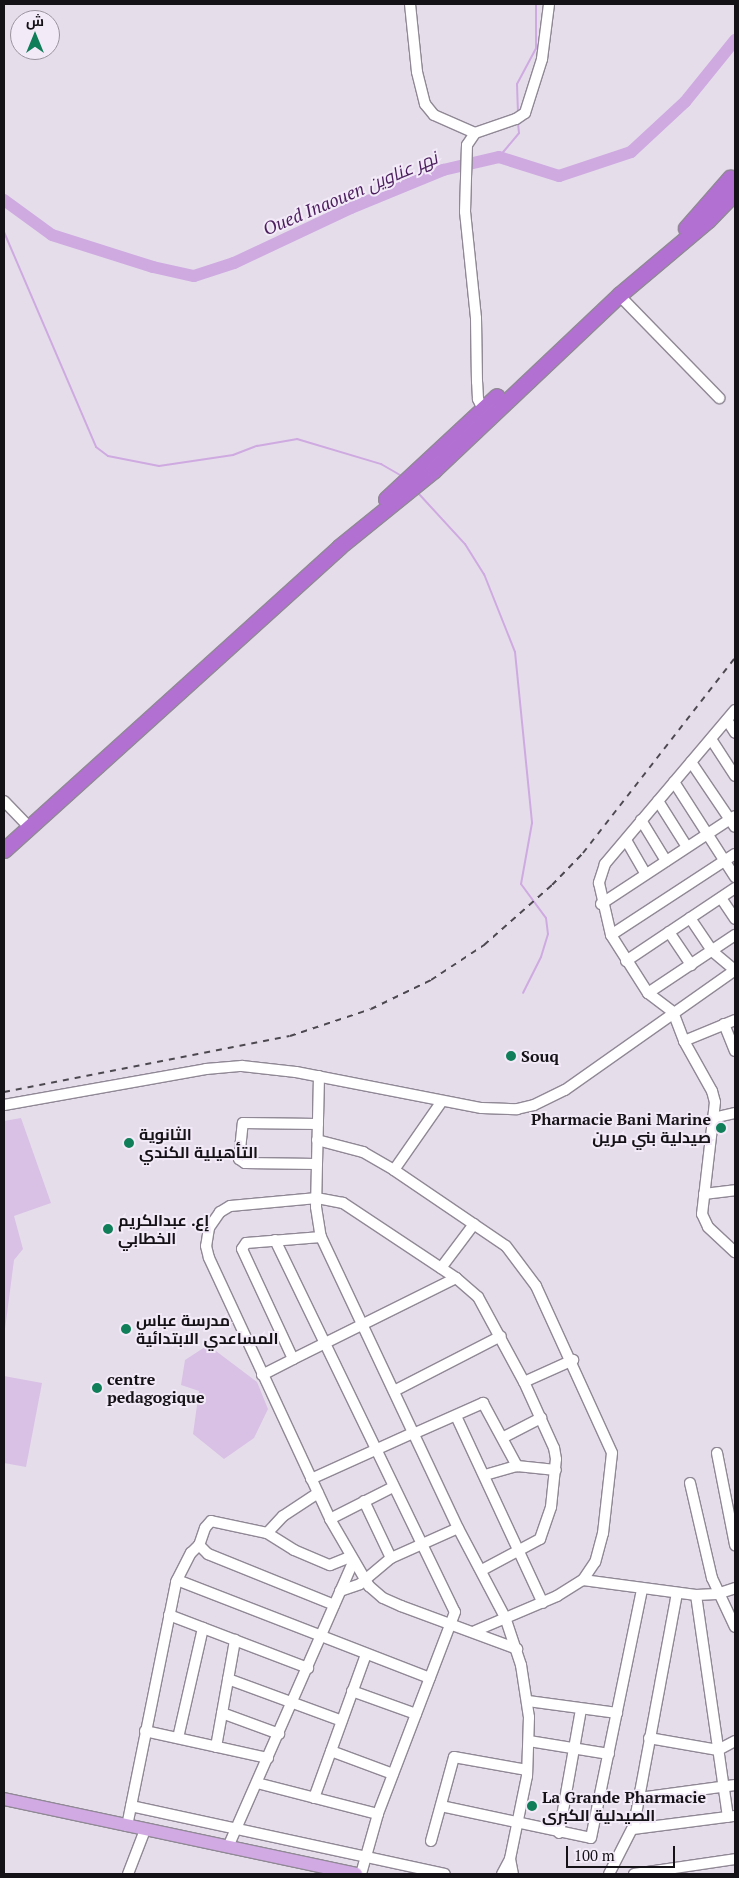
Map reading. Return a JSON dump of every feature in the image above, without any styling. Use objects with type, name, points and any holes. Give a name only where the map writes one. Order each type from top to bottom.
[{"type":"highway","points":[[568,338],[708,220],[734,182]]},
{"type":"highway","points":[[4,850],[28,826],[371,519],[434,470],[485,413],[734,182]]},
{"type":"main road","points":[[4,1799],[228,1847],[320,1871],[356,1874]]},
{"type":"street","points":[[410,4],[418,72],[425,104],[434,115],[470,128],[475,133]]},
{"type":"street","points":[[485,413],[477,382],[476,318],[466,222],[467,145],[475,133],[518,118],[527,108],[542,59],[549,4]]},
{"type":"street","points":[[619,295],[719,398]]},
{"type":"street","points":[[735,710],[641,820],[600,873],[601,904],[611,936],[648,993],[673,1012],[684,1041],[712,1091],[713,1118],[702,1214],[705,1222],[735,1252]]},
{"type":"street","points":[[726,720],[735,733]]},
{"type":"street","points":[[711,739],[735,776]]},
{"type":"street","points":[[601,904],[666,860],[733,821],[691,762]]},
{"type":"street","points":[[674,782],[735,877]]},
{"type":"street","points":[[4,801],[28,826]]},
{"type":"street","points":[[658,801],[687,847]]},
{"type":"street","points":[[641,820],[666,860]]},
{"type":"street","points":[[626,840],[646,874]]},
{"type":"street","points":[[611,936],[735,854]]},
{"type":"street","points":[[626,961],[735,888]]},
{"type":"street","points":[[721,898],[735,919]]},
{"type":"street","points":[[4,1105],[224,1066],[270,1068],[442,1101],[500,1109],[534,1105],[565,1090],[735,970],[712,950],[690,918]]},
{"type":"street","points":[[669,932],[691,965]]},
{"type":"street","points":[[648,993],[735,936]]},
{"type":"street","points":[[684,1041],[735,1020]]},
{"type":"street","points":[[724,1024],[735,1051]]},
{"type":"street","points":[[319,1076],[317,1198],[321,1238],[458,1528],[482,1570],[505,1617],[517,1650],[528,1701],[529,1741],[527,1770],[518,1824],[510,1859],[502,1874]]},
{"type":"street","points":[[394,1170],[442,1101]]},
{"type":"street","points":[[713,1118],[735,1113]]},
{"type":"street","points":[[317,1164],[245,1163],[240,1159],[243,1123],[318,1124]]},
{"type":"street","points":[[317,1140],[363,1152],[394,1170],[506,1246],[519,1260],[536,1286],[573,1360],[612,1453],[603,1534],[594,1562],[583,1580],[543,1602],[475,1631]]},
{"type":"street","points":[[704,1194],[735,1190]]},
{"type":"street","points":[[482,1570],[540,1539],[545,1528],[556,1470],[554,1448],[541,1418],[501,1336],[478,1297],[456,1278],[356,1210],[333,1200],[317,1198],[230,1206],[220,1212],[209,1228],[206,1246],[209,1258],[262,1376],[330,1519],[352,1560],[373,1591],[383,1598],[475,1631],[517,1650]]},
{"type":"street","points":[[441,1268],[474,1224]]},
{"type":"street","points":[[293,1360],[242,1249],[246,1243],[321,1238]]},
{"type":"street","points":[[275,1240],[454,1610],[452,1624],[378,1814],[361,1874]]},
{"type":"street","points":[[262,1376],[361,1324],[456,1278]]},
{"type":"street","points":[[394,1392],[501,1336]]},
{"type":"street","points":[[524,1382],[573,1360]]},
{"type":"street","points":[[311,1479],[483,1403],[504,1437],[517,1466]]},
{"type":"street","points":[[456,1416],[543,1602]]},
{"type":"street","points":[[504,1437],[541,1418]]},
{"type":"street","points":[[717,1453],[735,1545]]},
{"type":"street","points":[[484,1475],[517,1466],[556,1470]]},
{"type":"street","points":[[690,1483],[718,1594],[735,1627]]},
{"type":"street","points":[[330,1519],[393,1487]]},
{"type":"street","points":[[267,1533],[283,1516],[318,1493]]},
{"type":"street","points":[[364,1501],[392,1558]]},
{"type":"street","points":[[127,1826],[177,1580],[191,1553],[199,1545],[205,1528],[211,1521],[267,1533],[294,1550],[330,1565],[352,1560]]},
{"type":"street","points":[[340,1591],[354,1587],[392,1558],[458,1528]]},
{"type":"street","points":[[199,1545],[208,1554],[334,1605]]},
{"type":"street","points":[[228,1847],[322,1636],[352,1560]]},
{"type":"street","points":[[177,1580],[430,1678]]},
{"type":"street","points":[[583,1580],[696,1595],[718,1594],[735,1588]]},
{"type":"street","points":[[441,1806],[585,1839],[592,1836],[642,1589]]},
{"type":"street","points":[[608,1874],[633,1829],[677,1593]]},
{"type":"street","points":[[633,1829],[732,1817],[718,1750],[696,1595]]},
{"type":"street","points":[[169,1615],[308,1668]]},
{"type":"street","points":[[178,1738],[203,1628]]},
{"type":"street","points":[[216,1747],[235,1640]]},
{"type":"street","points":[[314,1798],[366,1654]]},
{"type":"street","points":[[228,1679],[342,1721]]},
{"type":"street","points":[[352,1691],[416,1714]]},
{"type":"street","points":[[528,1701],[617,1713]]},
{"type":"street","points":[[559,1833],[581,1709]]},
{"type":"street","points":[[222,1713],[279,1734]]},
{"type":"street","points":[[145,1731],[268,1758]]},
{"type":"street","points":[[649,1738],[718,1750],[735,1741]]},
{"type":"street","points":[[529,1741],[609,1754]]},
{"type":"street","points":[[331,1751],[394,1774]]},
{"type":"street","points":[[431,1841],[454,1758],[527,1770]]},
{"type":"street","points":[[257,1783],[378,1814]]},
{"type":"street","points":[[639,1798],[735,1784]]},
{"type":"street","points":[[131,1806],[238,1827],[445,1874]]},
{"type":"street","points":[[128,1874],[145,1830]]},
{"type":"street","points":[[510,1859],[513,1874]]},
{"type":"street","points":[[634,1874],[735,1859]]},
{"type":"shaded area","points":[[21,1118],[51,1203],[14,1216],[23,1249],[14,1260],[4,1337],[4,1121]]},
{"type":"shaded area","points":[[208,1345],[257,1382],[268,1409],[254,1438],[224,1459],[193,1434],[199,1391],[181,1385],[185,1360]]},
{"type":"shaded area","points":[[4,1376],[42,1383],[26,1467],[4,1463]]},
{"type":"waterway","points":[[518,113],[517,84],[536,49],[536,4]]},
{"type":"waterway","name":"Oued Inaouen نهر عناوين","points":[[4,200],[52,235],[153,267],[194,276],[234,263],[351,208],[443,170],[499,157],[559,176],[631,152],[685,102],[735,40]]},
{"type":"waterway","points":[[499,157],[519,133],[518,123]]},
{"type":"waterway","points":[[4,232],[96,447],[108,456],[159,466],[233,455],[257,446],[297,439],[381,464],[402,476]]},
{"type":"waterway","points":[[419,494],[465,544],[484,574],[515,652],[532,823],[521,884],[546,918],[548,934],[541,957],[523,993]]},
{"type":"railway","points":[[4,1092],[290,1036],[371,1009],[431,980],[484,945],[552,885],[583,853],[735,658]]},
{"type":"place","name":"Souq","points":[[511,1056]]},
{"type":"place","name":"Pharmacie Bani Marine صيدلية بني مرين","points":[[721,1128]]},
{"type":"place","name":"الثانوية التأهيلية الكندي","points":[[129,1143]]},
{"type":"place","name":"إع. عبدالكريم الخطابي","points":[[108,1229]]},
{"type":"place","name":"مدرسة عباس المساعدي الابتدائية","points":[[126,1329]]},
{"type":"place","name":"centre pedagogique","points":[[97,1388]]},
{"type":"place","name":"La Grande Pharmacie الصيدلية الكبرى","points":[[532,1806]]}]
